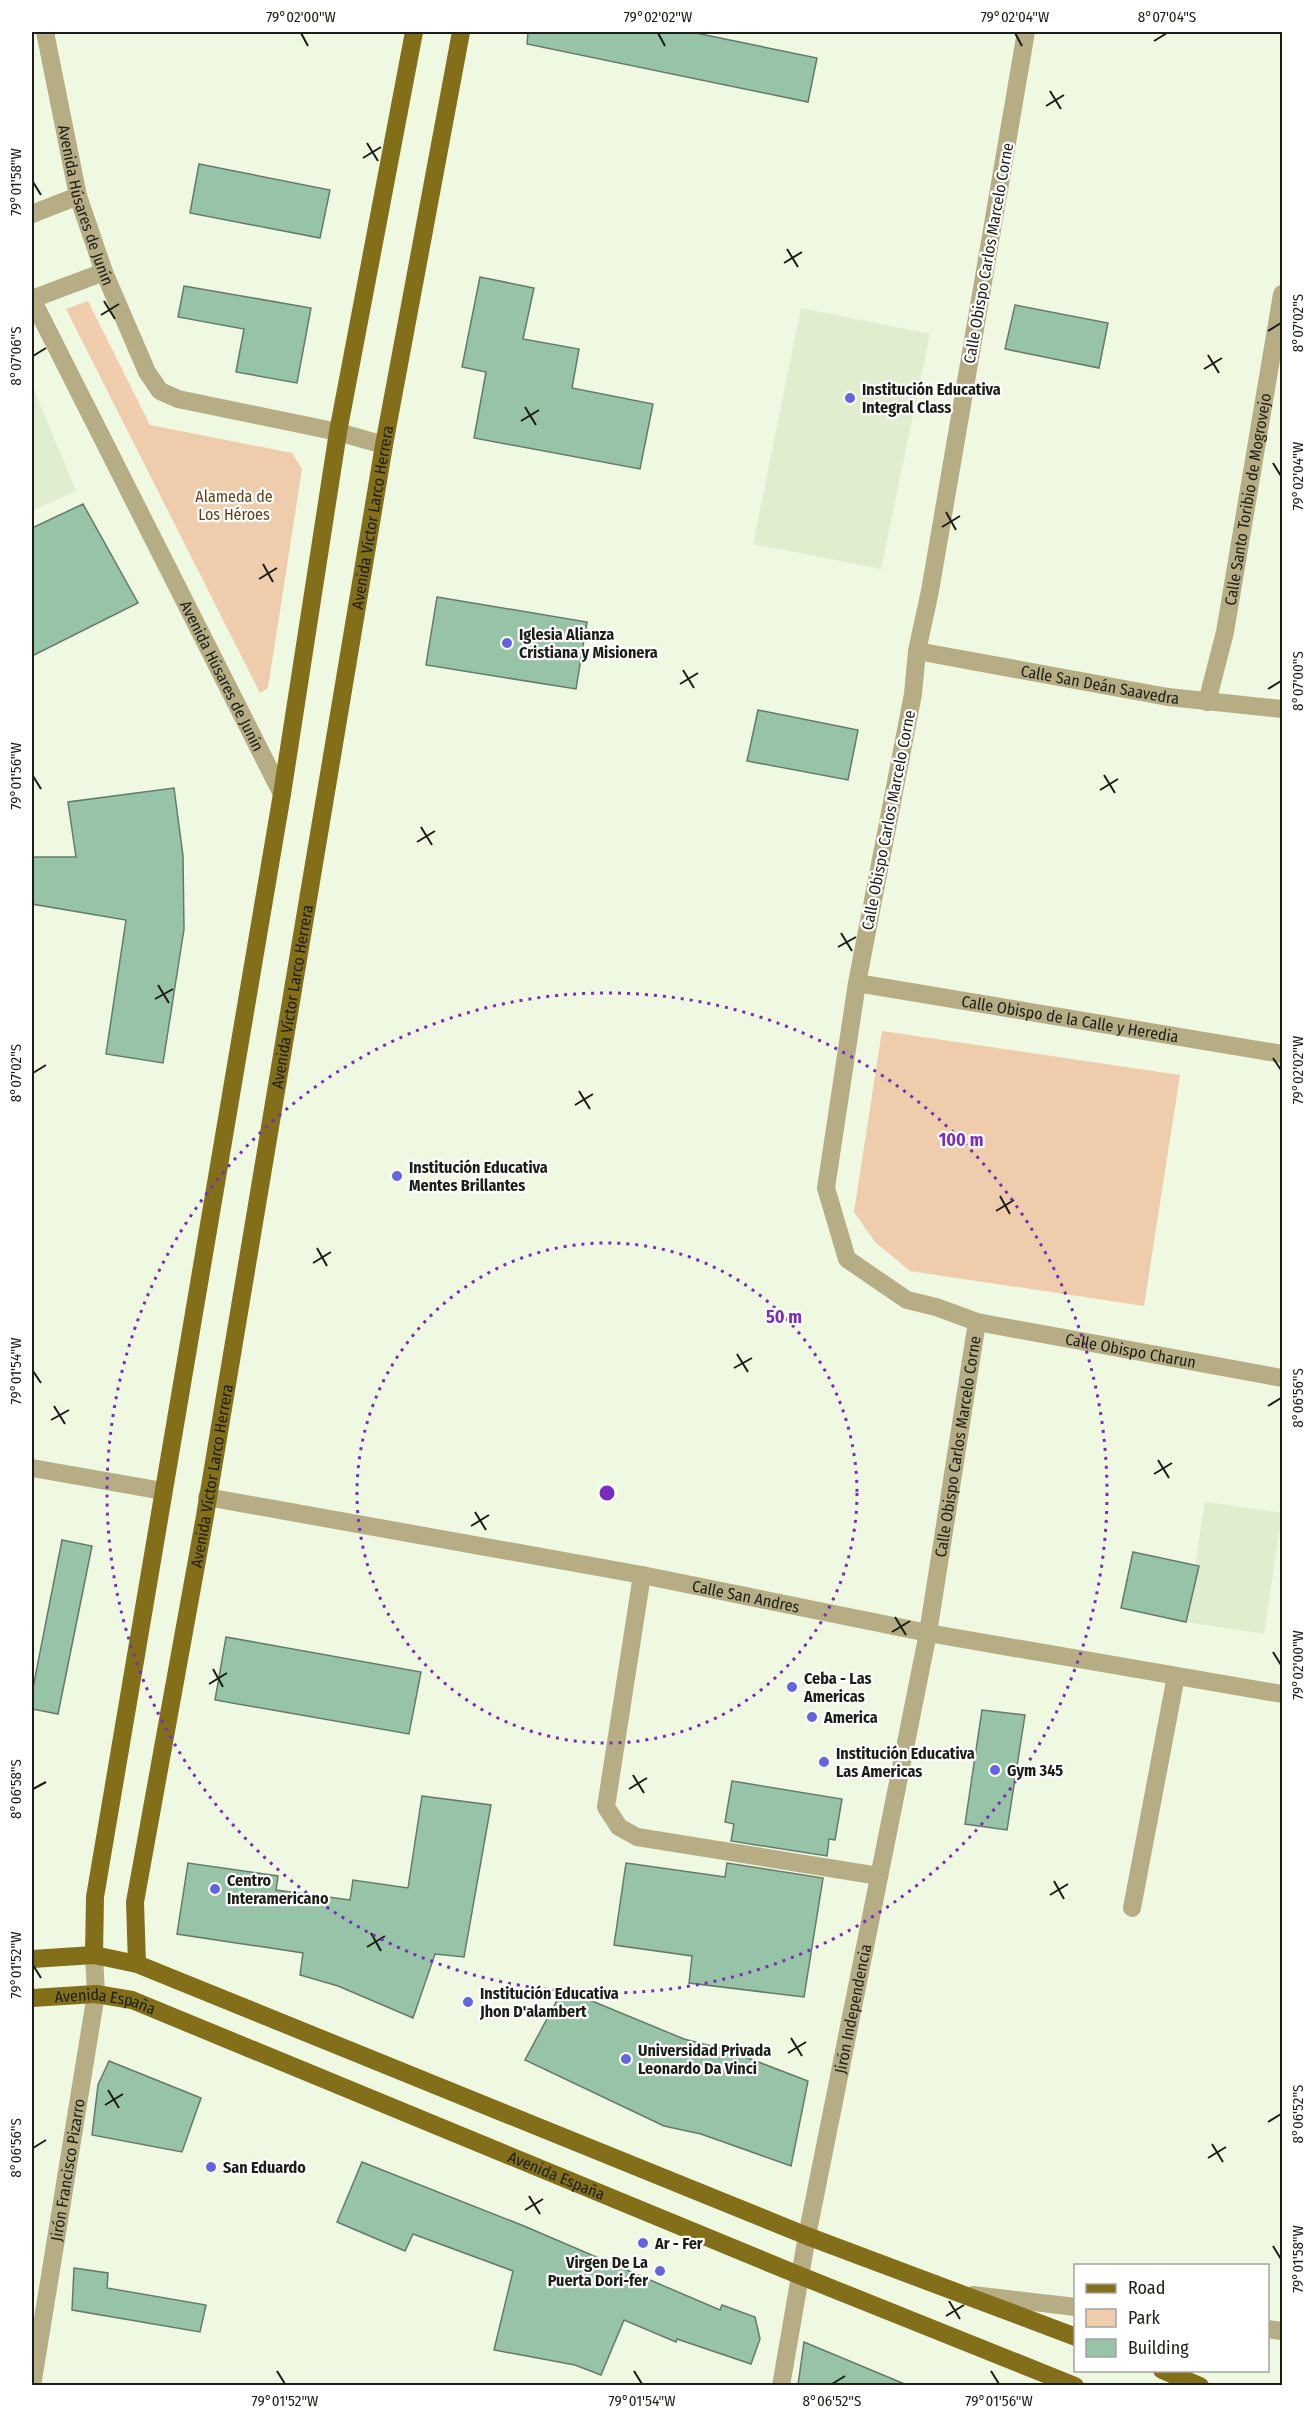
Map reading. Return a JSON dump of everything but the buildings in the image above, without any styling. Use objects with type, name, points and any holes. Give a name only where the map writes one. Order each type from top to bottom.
[{"type":"main road","points":[[94,1955],[95,1897],[282,794],[338,432],[414,32]]},
{"type":"main road","name":"Avenida Víctor Larco Herrera","points":[[137,1964],[135,1902],[207,1497],[384,445],[461,32]]},
{"type":"main road","points":[[32,1959],[94,1955],[137,1964],[807,2236],[1074,2336]]},
{"type":"main road","name":"Avenida España","points":[[32,1998],[96,1994],[132,2000],[801,2276],[1075,2385]]},
{"type":"main road","points":[[1167,2372],[1200,2385]]},
{"type":"street","name":"Avenida Húsares de Junín","points":[[45,32],[78,196],[104,272],[147,372],[160,391],[178,399],[338,432],[384,445]]},
{"type":"street","name":"Calle Obispo Carlos Marcelo Corne","points":[[928,1633],[977,1322],[936,1307],[907,1300],[847,1259],[826,1188],[857,983],[913,694],[917,651],[930,591],[1026,32]]},
{"type":"street","points":[[32,214],[78,196]]},
{"type":"street","points":[[32,299],[104,272]]},
{"type":"street","name":"Calle Santo Toribio de Mogrovejo","points":[[1208,702],[1226,632],[1282,294]]},
{"type":"street","name":"Avenida Húsares de Junín","points":[[32,299],[282,794]]},
{"type":"street","name":"Calle San Deán Saavedra","points":[[917,651],[1208,702],[1282,709]]},
{"type":"street","name":"Calle Obispo de la Calle y Heredia","points":[[857,983],[1282,1054]]},
{"type":"street","name":"Calle Obispo Charun","points":[[977,1322],[1282,1377]]},
{"type":"street","points":[[32,1468],[164,1491]]},
{"type":"street","name":"Calle San Andres","points":[[207,1497],[642,1575],[928,1633],[1282,1694]]},
{"type":"street","points":[[642,1575],[606,1807],[619,1827],[637,1837],[879,1876]]},
{"type":"street","name":"Jirón Independencia","points":[[781,2385],[807,2236],[928,1633]]},
{"type":"street","points":[[1132,1908],[1176,1676]]},
{"type":"street","name":"Jirón Francisco Pizarro","points":[[32,2385],[96,1994],[94,1955]]},
{"type":"street","points":[[965,2294],[1074,2307]]},
{"type":"shaded area","name":"Institución Educativa Integral Class","points":[[801,308],[930,334],[881,569],[753,544]]},
{"type":"shaded area","points":[[32,385],[76,491],[32,511]]},
{"type":"shaded area","points":[[1205,1502],[1282,1513],[1264,1634],[1186,1622]]},
{"type":"green space","name":"Alameda de Los Héroes","points":[[88,301],[150,425],[292,453],[302,469],[268,688],[260,693],[66,309]]},
{"type":"green space","points":[[882,1031],[1180,1075],[1144,1306],[910,1271],[875,1242],[854,1212]]},
{"type":"place","name":"Institución Educativa Integral Class","points":[[850,398]]},
{"type":"place","name":"Iglesia Alianza Cristiana y Misionera","points":[[507,643]]},
{"type":"place","name":"Institución Educativa Mentes Brillantes","points":[[397,1176]]},
{"type":"place","name":"Ceba - Las Americas","points":[[792,1687]]},
{"type":"place","name":"America","points":[[812,1717]]},
{"type":"place","name":"Institución Educativa Las Americas","points":[[824,1762]]},
{"type":"place","name":"Gym 345","points":[[995,1770]]},
{"type":"place","name":"Centro Interamericano","points":[[215,1889]]},
{"type":"place","name":"Institución Educativa Jhon D'alambert","points":[[468,2002]]},
{"type":"place","name":"Universidad Privada Leonardo Da Vinci","points":[[626,2059]]},
{"type":"place","name":"San Eduardo","points":[[211,2167]]},
{"type":"place","name":"Ar - Fer","points":[[643,2243]]},
{"type":"place","name":"Virgen De La Puerta Dori-fer","points":[[660,2271]]}]
